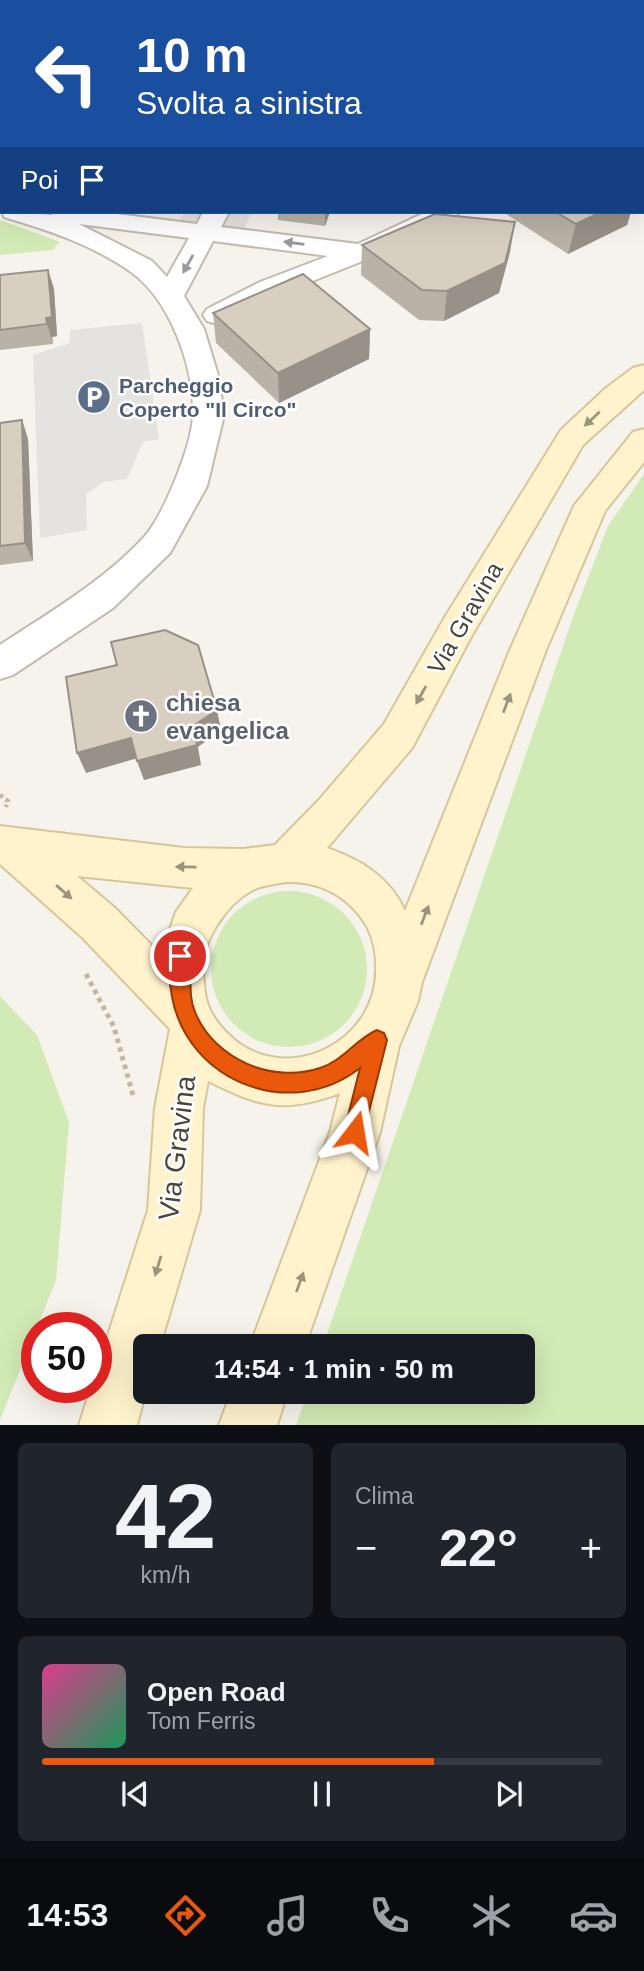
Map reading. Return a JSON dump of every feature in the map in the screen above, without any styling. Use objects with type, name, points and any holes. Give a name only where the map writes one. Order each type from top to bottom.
[{"type":"main road","name":"Via Gravina","points":[[270,865],[334,813],[398,736],[458,627],[572,438],[617,395],[644,375]]},
{"type":"main road","points":[[281,1334],[355,1132],[377,1040],[393,1011],[401,979],[527,650],[591,506],[644,440]]},
{"type":"main road","points":[[6,846],[174,867],[270,865],[329,869],[360,886],[384,912],[397,942],[401,979]]},
{"type":"main road","points":[[6,846],[99,923],[189,1021],[217,1059],[249,1077],[286,1083],[320,1079],[350,1064],[377,1040]]},
{"type":"main road","points":[[189,1021],[179,984],[180,956],[193,920],[220,888],[270,865]]},
{"type":"main road","name":"Via Gravina","points":[[108,1425],[174,1210],[179,1108],[189,1021]]},
{"type":"main road","points":[[248,1425],[255,1404]]},
{"type":"street","points":[[3,664],[100,598],[158,544],[191,486],[209,415],[203,375],[190,329],[170,296],[142,267],[102,244],[59,226],[20,214]]},
{"type":"street","points":[[75,214],[211,222],[361,252]]},
{"type":"street","points":[[190,329],[270,288],[361,252],[442,214]]},
{"type":"street","points":[[170,296],[211,222]]},
{"type":"path","points":[[81,964],[114,1027],[135,1102]]},
{"type":"green space","points":[[0,220],[60,242],[52,250],[0,255]]},
{"type":"green space","points":[[644,474],[644,1425],[296,1425],[303,1404],[535,1404],[535,1334],[327,1334],[574,614],[608,526]]},
{"type":"green space","points":[[289,891],[319,897],[344,914],[361,939],[367,969],[361,999],[344,1024],[319,1041],[289,1047],[259,1041],[234,1024],[217,999],[211,969],[217,939],[234,914],[259,897]]},
{"type":"green space","points":[[0,996],[37,1035],[69,1122],[56,1280],[43,1312],[21,1312],[21,1368],[0,1420]]},
{"type":"shaded area","points":[[183,214],[251,214],[244,229],[180,221]]},
{"type":"shaded area","name":"Parcheggio Coperto \"Il Circo\"","points":[[142,323],[159,439],[143,442],[127,479],[104,482],[86,494],[87,530],[40,538],[33,355],[70,343],[70,330]]},
{"type":"building","points":[[435,214],[515,222],[505,263],[447,291],[422,290],[362,245]]},
{"type":"building","points":[[559,214],[597,214],[576,224]]},
{"type":"building","points":[[48,270],[52,317],[46,318],[47,324],[0,330],[0,275]]},
{"type":"building","points":[[303,274],[370,329],[278,373],[213,313]]},
{"type":"building","points":[[22,420],[25,543],[0,546],[0,423]]},
{"type":"building","name":"chiesa evangelica","points":[[165,630],[198,645],[217,710],[193,726],[197,745],[137,761],[131,738],[77,753],[66,677],[117,665],[111,642]]},
{"type":"place","name":"Parcheggio Coperto \"Il Circo\"","points":[[94,397]]},
{"type":"place","name":"chiesa evangelica","points":[[141,716]]},
{"type":"route","points":[[180,956],[179,984],[184,1012],[193,1030],[217,1059],[249,1077],[286,1083],[320,1079],[350,1064],[377,1040],[355,1132]]}]
